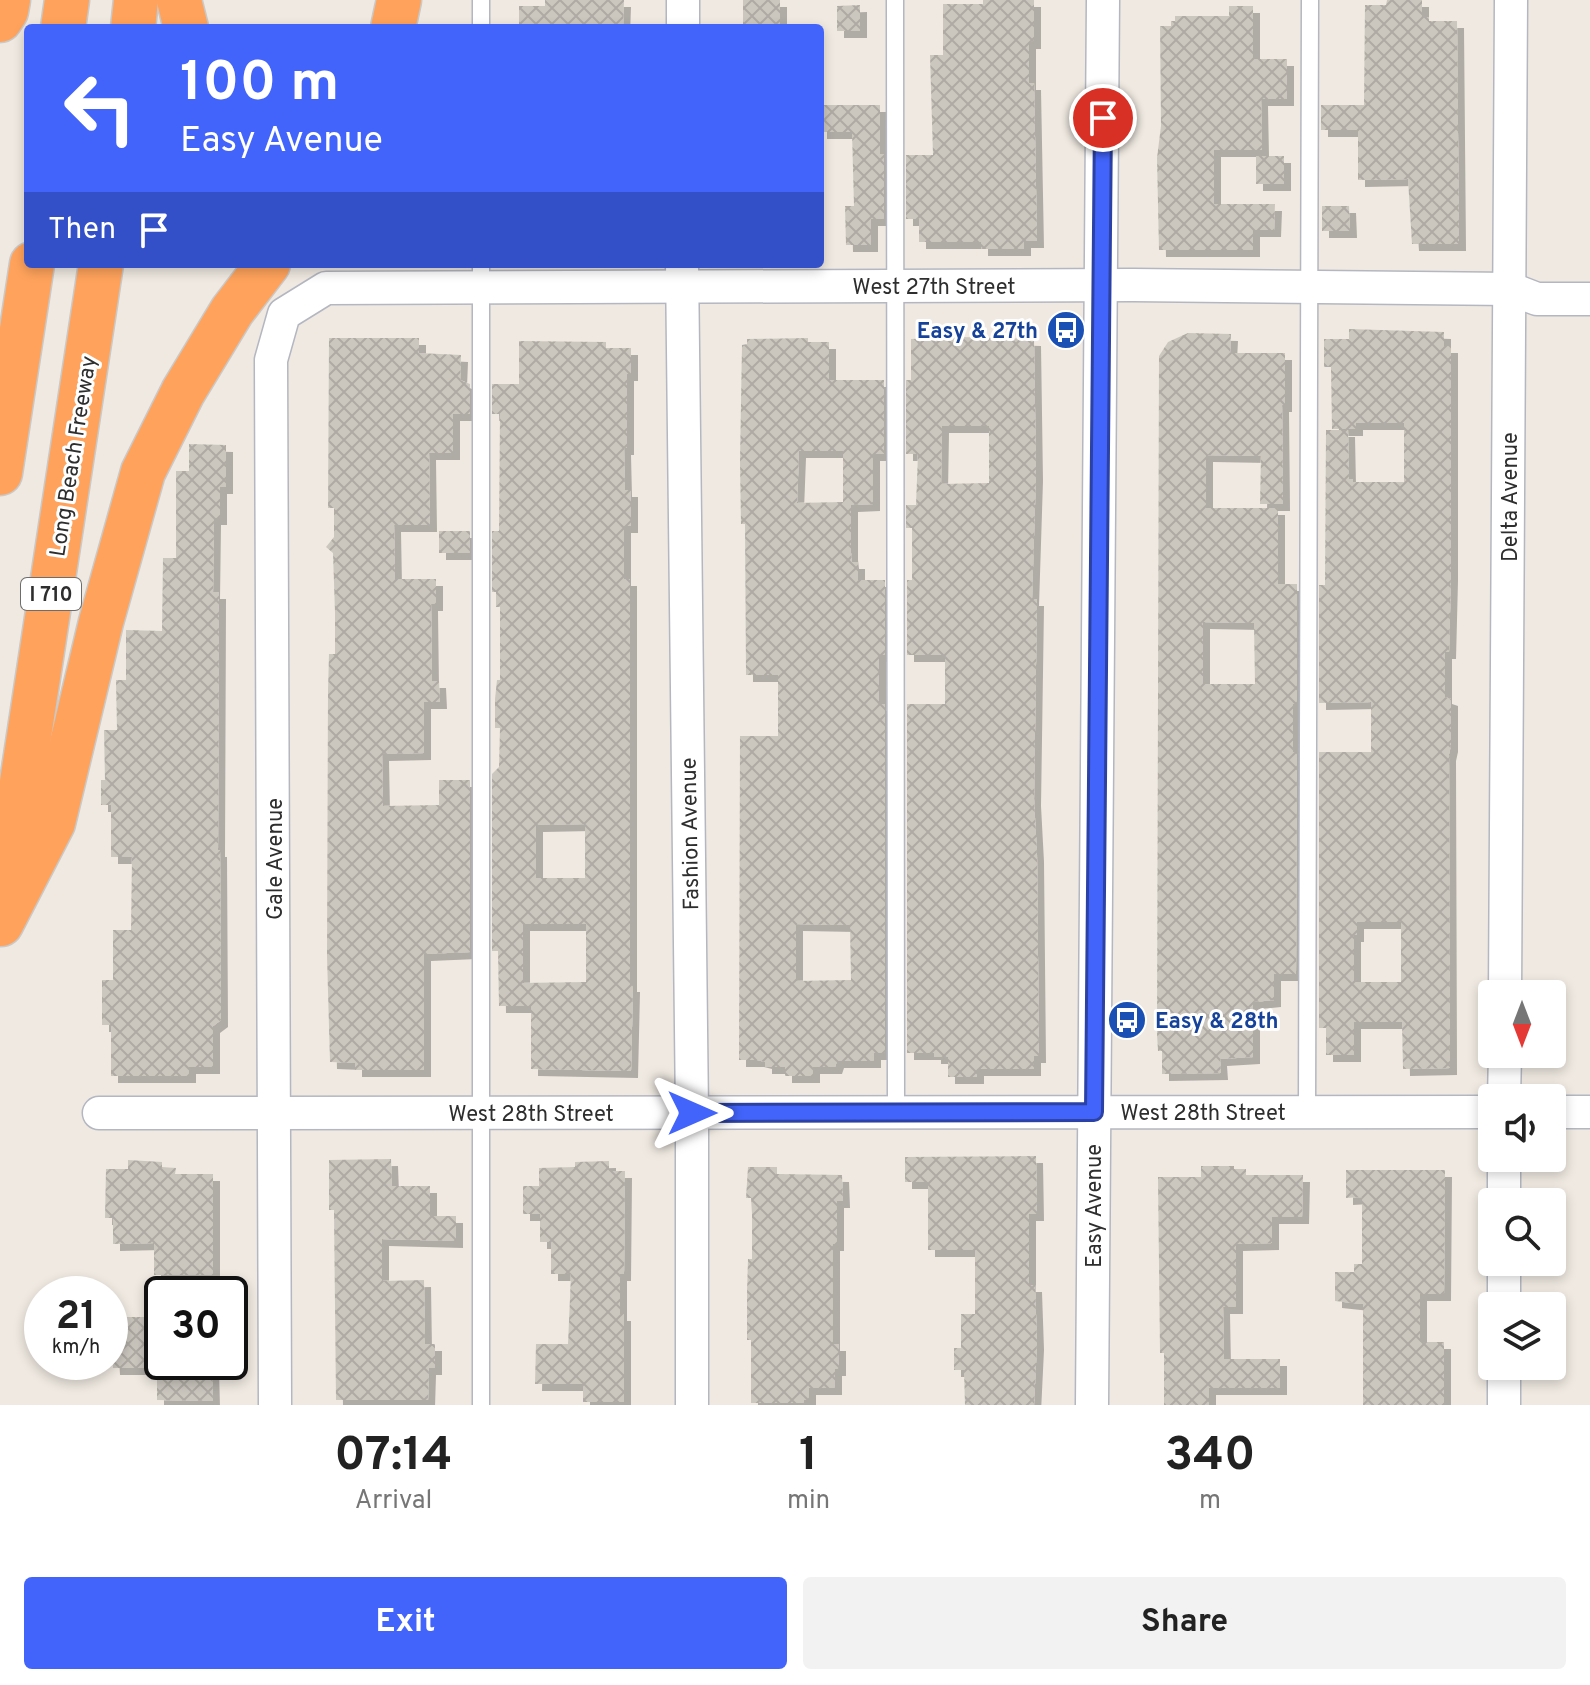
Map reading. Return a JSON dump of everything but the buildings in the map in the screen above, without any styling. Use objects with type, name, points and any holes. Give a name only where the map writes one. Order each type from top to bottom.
[{"type":"highway","points":[[0,20],[8,0]]},
{"type":"highway","points":[[64,24],[67,0]]},
{"type":"highway","points":[[133,24],[136,0]]},
{"type":"highway","points":[[179,0],[185,24]]},
{"type":"highway","points":[[394,24],[399,0]]},
{"type":"highway","points":[[425,0],[425,24]]},
{"type":"highway","points":[[0,473],[31,268]]},
{"type":"highway","name":"Long Beach Freeway","points":[[0,933],[100,268]]},
{"type":"highway","points":[[1,924],[53,823],[101,622],[143,472],[191,378],[232,311],[265,268]]},
{"type":"street","points":[[683,0],[683,24]]},
{"type":"street","name":"Easy Avenue","points":[[1092,1405],[1103,0]]},
{"type":"street","name":"Delta Avenue","points":[[1505,980],[1511,0]]},
{"type":"street","name":"West 27th Street","points":[[284,314],[326,288],[481,276],[682,276],[895,286],[1511,289],[1537,299],[1590,299]]},
{"type":"street","name":"Fashion Avenue","points":[[682,276],[692,1113],[692,1405]]},
{"type":"street","name":"Gale Avenue","points":[[275,1405],[271,360],[284,314]]},
{"type":"street","name":"West 28th Street","points":[[99,1113],[1478,1112]]},
{"type":"street","points":[[1566,1112],[1590,1112]]},
{"type":"street","points":[[1504,1380],[1504,1405]]},
{"type":"lane","points":[[481,0],[481,24]]},
{"type":"lane","points":[[895,0],[896,1112]]},
{"type":"lane","points":[[1307,1112],[1310,0]]},
{"type":"lane","points":[[481,276],[481,1405]]},
{"type":"place","name":"Easy & 27th","points":[[1066,330]]},
{"type":"place","name":"Easy & 28th","points":[[1127,1020]]},
{"type":"route","points":[[692,1113],[1094,1112],[1103,118]]}]
